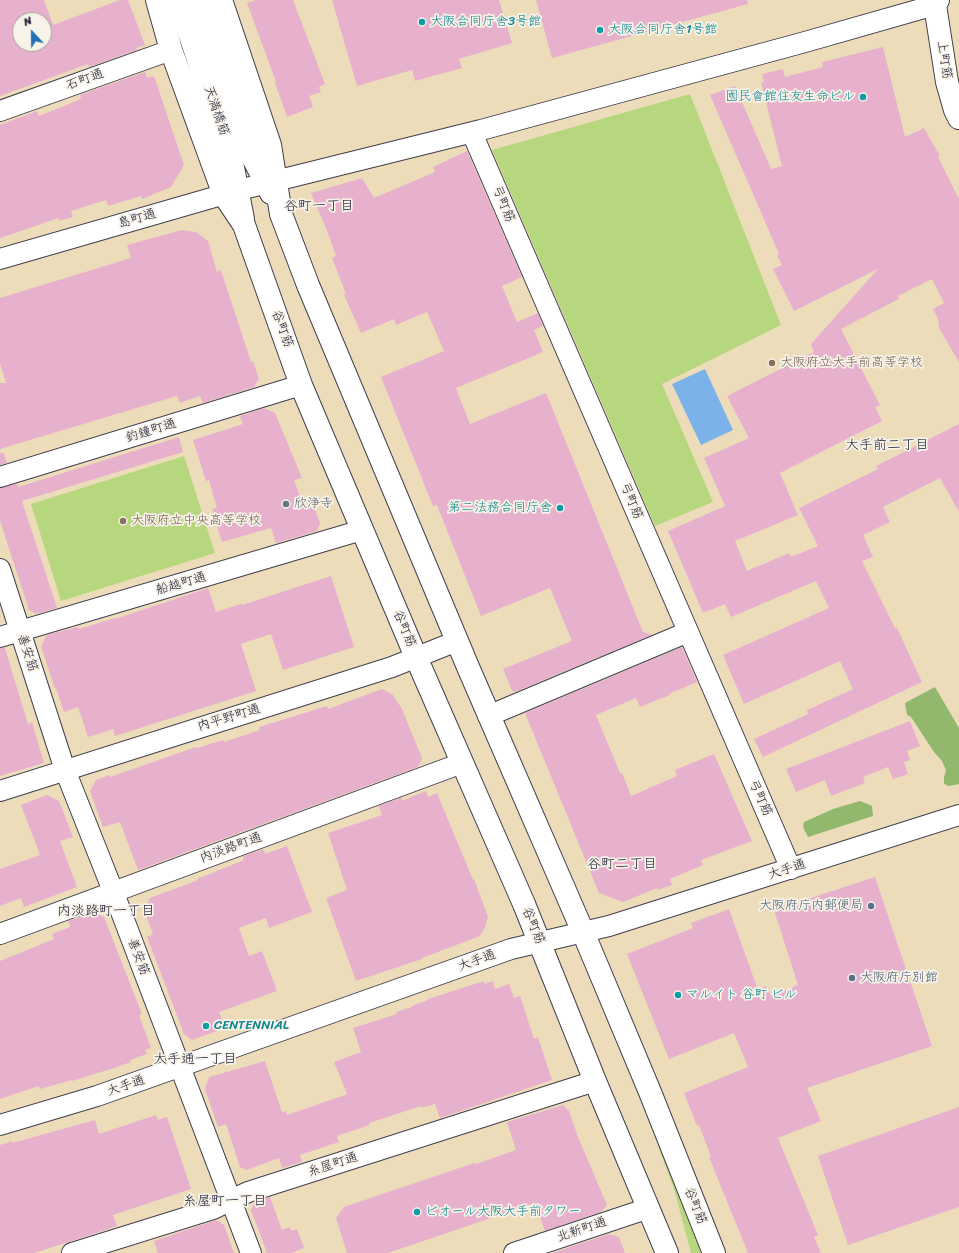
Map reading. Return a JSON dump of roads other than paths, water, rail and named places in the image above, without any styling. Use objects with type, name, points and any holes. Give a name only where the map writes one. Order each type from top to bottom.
[{"type":"main road","points":[[157,0],[171,50],[231,192]]},
{"type":"main road","name":"天満橋筋","points":[[178,0],[197,14],[250,152],[271,182]]},
{"type":"main road","name":"谷町筋","points":[[221,0],[270,146],[271,182],[281,214],[308,285],[488,716],[583,932],[650,1092],[714,1253]]},
{"type":"main road","name":"上町筋","points":[[936,2],[947,82],[955,110],[959,118]]},
{"type":"main road","name":"天満橋筋","points":[[197,14],[231,157],[231,192],[244,225]]},
{"type":"main road","name":"谷町筋","points":[[244,225],[301,385],[416,657],[540,942],[668,1253]]},
{"type":"street","name":"島町通","points":[[0,259],[231,192],[472,133],[805,42],[936,2]]},
{"type":"street","name":"石町通","points":[[0,111],[171,50]]},
{"type":"street","name":"弓町筋","points":[[472,133],[791,869]]},
{"type":"street","name":"釣鐘町通","points":[[0,477],[301,385]]},
{"type":"street","name":"船越町通","points":[[0,638],[362,530]]},
{"type":"street","name":"善安筋","points":[[0,569],[65,770],[114,892],[251,1253]]},
{"type":"street","points":[[488,716],[688,632]]},
{"type":"street","name":"内平野町通","points":[[0,791],[392,667],[457,641]]},
{"type":"street","name":"内淡路町通","points":[[0,934],[462,763]]},
{"type":"street","name":"大手通","points":[[0,1124],[97,1096],[503,952],[609,926],[959,815]]},
{"type":"street","name":"糸屋町通","points":[[72,1253],[213,1209],[248,1192],[596,1081]]},
{"type":"street","name":"北新町通","points":[[514,1253],[649,1208]]},
{"type":"water","points":[[705,369],[733,430],[701,445],[672,384]]},
{"type":"place","name":"大阪合同庁舎3号館","points":[[422,22]]},
{"type":"place","name":"大阪合同庁舎1号館","points":[[600,30]]},
{"type":"place","name":"國民會館住友生命ビル","points":[[863,97]]},
{"type":"place","name":"大阪府立大手前高等学校","points":[[772,363]]},
{"type":"place","name":"欣浄寺","points":[[286,504]]},
{"type":"place","name":"第二法務合同庁舎","points":[[560,508]]},
{"type":"place","name":"大阪府立中央高等学校","points":[[123,521]]},
{"type":"place","name":"大阪府庁内郵便局","points":[[871,906]]},
{"type":"place","name":"大阪府庁別館","points":[[852,978]]},
{"type":"place","name":"マルイト 谷町 ビル","points":[[678,995]]},
{"type":"place","name":"CENTENNIAL","points":[[206,1026]]},
{"type":"place","name":"ビオール大阪大手前タワー","points":[[417,1212]]},
{"type":"district","name":"谷町一丁目","points":[[319,206]]},
{"type":"district","name":"大手前二丁目","points":[[887,445]]},
{"type":"district","name":"谷町二丁目","points":[[622,864]]},
{"type":"district","name":"内淡路町一丁目","points":[[106,911]]},
{"type":"district","name":"大手通一丁目","points":[[195,1059]]},
{"type":"district","name":"糸屋町一丁目","points":[[225,1201]]}]
